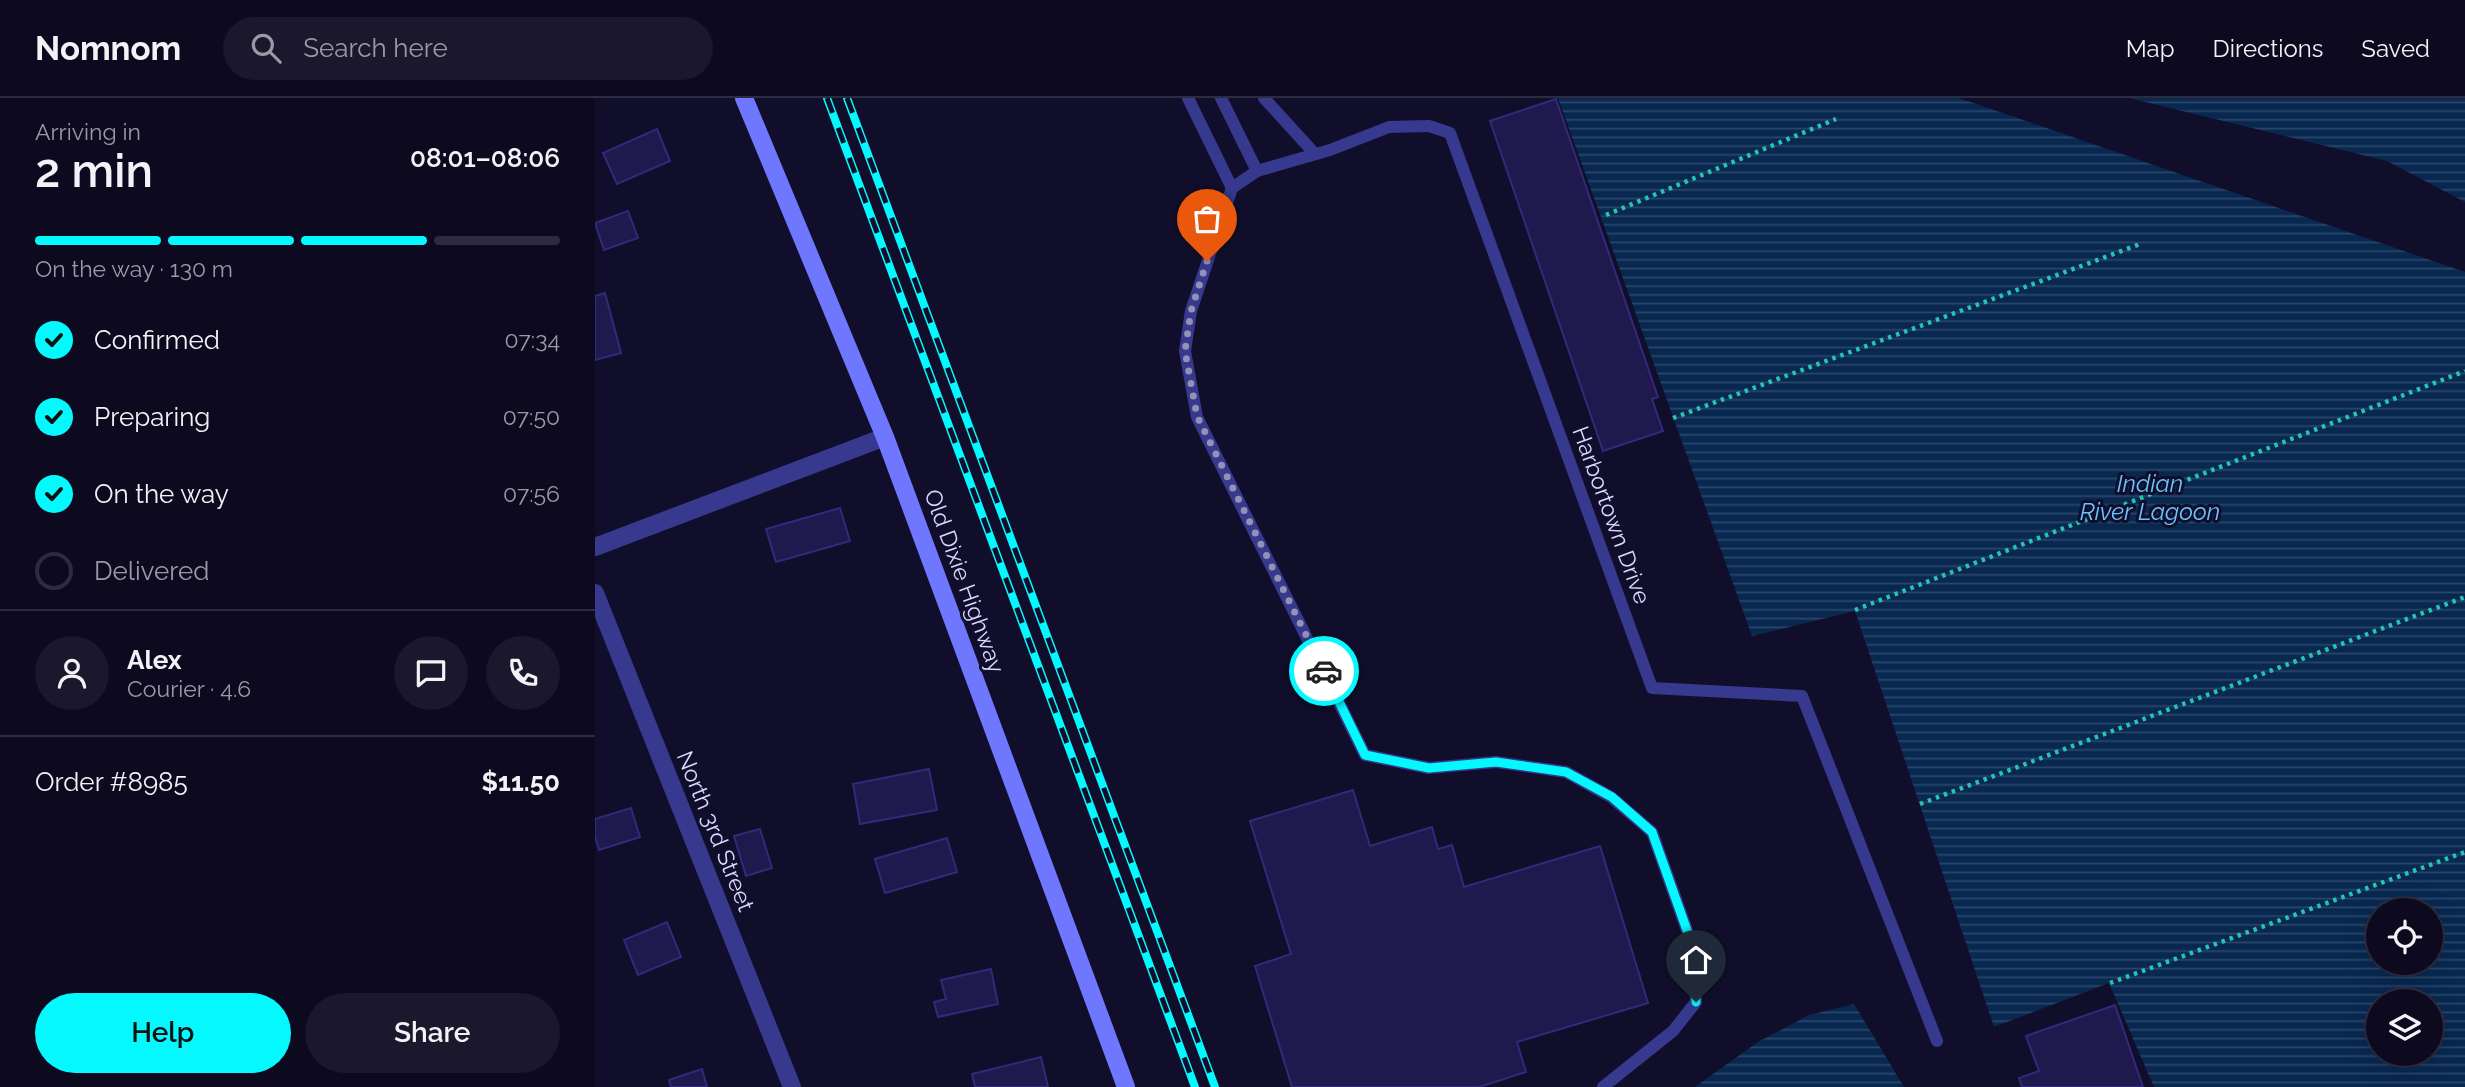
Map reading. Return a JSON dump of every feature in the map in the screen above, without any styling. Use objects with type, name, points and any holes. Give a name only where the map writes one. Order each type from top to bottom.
[{"type":"street","name":"Old Dixie Highway","points":[[744,98],[885,437],[1126,1087]]},
{"type":"street","points":[[595,547],[885,437]]},
{"type":"street","name":"North 3rd Street","points":[[595,593],[792,1087]]},
{"type":"lane","points":[[1188,98],[1232,188],[1191,311],[1185,351],[1197,416],[1365,755],[1429,768],[1496,762],[1566,772],[1612,797],[1652,832],[1694,950],[1696,1002],[1673,1031],[1603,1087]]},
{"type":"lane","points":[[1221,98],[1257,171]]},
{"type":"lane","points":[[1263,98],[1315,154]]},
{"type":"lane","name":"Harbortown Drive","points":[[1232,188],[1257,171],[1315,154],[1388,127],[1429,126],[1450,133],[1652,688],[1803,696],[1937,1041]]},
{"type":"path","points":[[1606,215],[1836,119]]},
{"type":"path","points":[[1673,418],[2143,243]]},
{"type":"path","points":[[1855,610],[2465,371]]},
{"type":"path","points":[[1920,804],[2465,597]]},
{"type":"path","points":[[2110,983],[2465,852]]},
{"type":"water","name":"Indian River Lagoon","points":[[1558,98],[1959,98],[2465,272],[2465,1087],[2154,1087],[2109,983],[1994,1027],[1855,611],[1752,636]]},
{"type":"water","points":[[2129,98],[2465,98],[2465,202],[2387,161]]},
{"type":"water","points":[[1854,1004],[1904,1087],[1695,1087],[1758,1042],[1809,1015]]},
{"type":"building","points":[[1556,99],[1658,397],[1652,399],[1663,431],[1603,451],[1490,121]]},
{"type":"building","points":[[657,129],[670,161],[617,184],[603,153]]},
{"type":"building","points":[[628,211],[638,238],[604,250],[595,223]]},
{"type":"building","points":[[605,293],[621,353],[595,360],[595,296]]},
{"type":"building","points":[[840,508],[850,541],[776,562],[766,529]]},
{"type":"building","points":[[929,769],[937,810],[860,824],[853,784]]},
{"type":"building","points":[[1353,790],[1370,846],[1432,827],[1438,849],[1452,845],[1464,887],[1600,846],[1648,1003],[1517,1042],[1526,1072],[1479,1087],[1292,1087],[1255,966],[1291,954],[1250,821]]},
{"type":"building","points":[[631,808],[640,837],[599,850],[595,836],[595,819]]},
{"type":"building","points":[[760,829],[772,868],[746,876],[734,836]]},
{"type":"building","points":[[947,838],[957,872],[885,893],[875,859]]},
{"type":"building","points":[[667,922],[681,957],[638,975],[624,940]]},
{"type":"building","points":[[991,969],[998,1004],[938,1017],[934,1002],[946,999],[941,980]]},
{"type":"building","points":[[2115,1005],[2143,1087],[2022,1087],[2019,1078],[2039,1071],[2026,1036]]},
{"type":"building","points":[[1041,1057],[1048,1087],[975,1087],[972,1074]]},
{"type":"building","points":[[702,1069],[707,1087],[671,1087],[669,1080]]},
{"type":"railway","points":[[827,98],[1195,1087]]},
{"type":"railway","points":[[847,98],[1215,1087]]},
{"type":"way so far","points":[[1207,261],[1191,311],[1185,351],[1197,416],[1324,671]]},
{"type":"route","points":[[1324,671],[1365,755],[1429,768],[1496,762],[1566,772],[1612,797],[1652,832],[1694,950],[1696,1002]]}]
